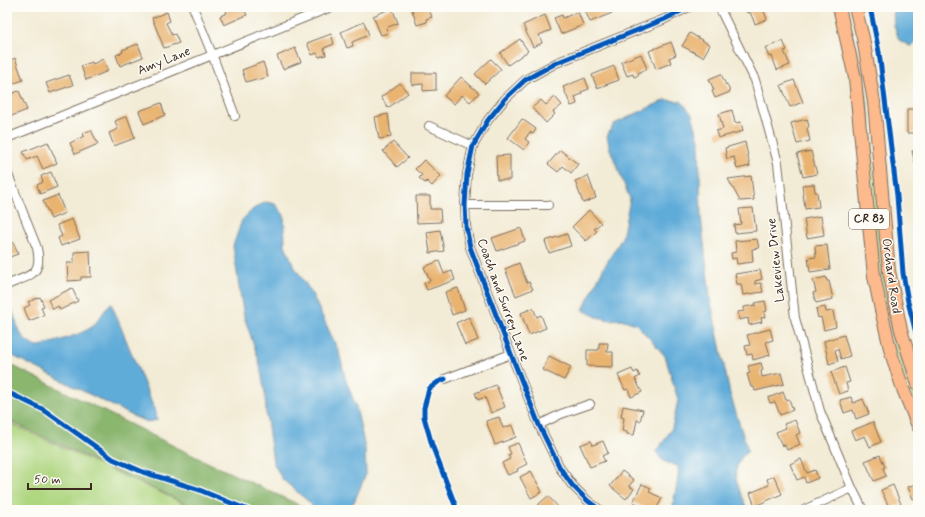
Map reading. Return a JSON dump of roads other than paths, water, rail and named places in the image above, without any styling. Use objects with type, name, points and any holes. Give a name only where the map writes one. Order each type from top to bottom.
[{"type":"main road","name":"Orchard Road","points":[[839,7],[855,78],[874,276],[891,353],[903,389],[918,426]]},
{"type":"main road","name":"Orchard Road","points":[[855,7],[863,38],[874,102],[889,271],[901,330],[918,384]]},
{"type":"street","points":[[193,7],[235,116]]},
{"type":"street","name":"Amy Lane","points":[[7,138],[331,7]]},
{"type":"street","name":"Coach and Surrey Lane","points":[[600,510],[588,501],[572,485],[564,474],[539,425],[470,247],[466,226],[465,205],[467,174],[473,146],[488,120],[505,99],[525,80],[556,63],[665,19],[689,7]]},
{"type":"street","name":"Lakeview Drive","points":[[719,7],[758,88],[778,163],[794,318],[820,411],[852,488],[863,510]]},
{"type":"street","points":[[429,126],[473,146]]},
{"type":"street","points":[[7,172],[37,248],[40,260],[37,269],[32,274],[7,285]]},
{"type":"street","points":[[465,205],[548,205]]},
{"type":"street","points":[[445,379],[511,354]]},
{"type":"street","points":[[539,425],[561,414],[590,404]]},
{"type":"street","points":[[804,510],[852,488]]},
{"type":"water","points":[[893,7],[918,7],[918,42],[910,46],[899,40],[894,25]]},
{"type":"water","points":[[665,100],[681,101],[692,114],[699,140],[701,216],[710,298],[730,394],[748,451],[737,465],[736,472],[738,486],[747,510],[673,510],[678,477],[678,466],[665,462],[660,458],[656,451],[672,428],[678,400],[665,356],[636,324],[621,319],[610,320],[597,317],[583,310],[603,269],[622,238],[630,199],[610,149],[607,136],[614,124]]},
{"type":"water","points":[[266,202],[275,204],[284,215],[285,245],[294,266],[311,292],[339,352],[346,381],[356,406],[365,448],[366,474],[354,502],[343,510],[314,510],[309,502],[282,479],[273,462],[266,413],[265,393],[259,361],[244,316],[233,246],[242,220],[253,209]]},
{"type":"water","points":[[111,303],[156,413],[157,420],[148,422],[135,417],[7,353],[7,310],[12,309],[17,326],[22,336],[36,347],[49,344],[88,329],[93,326]]}]
